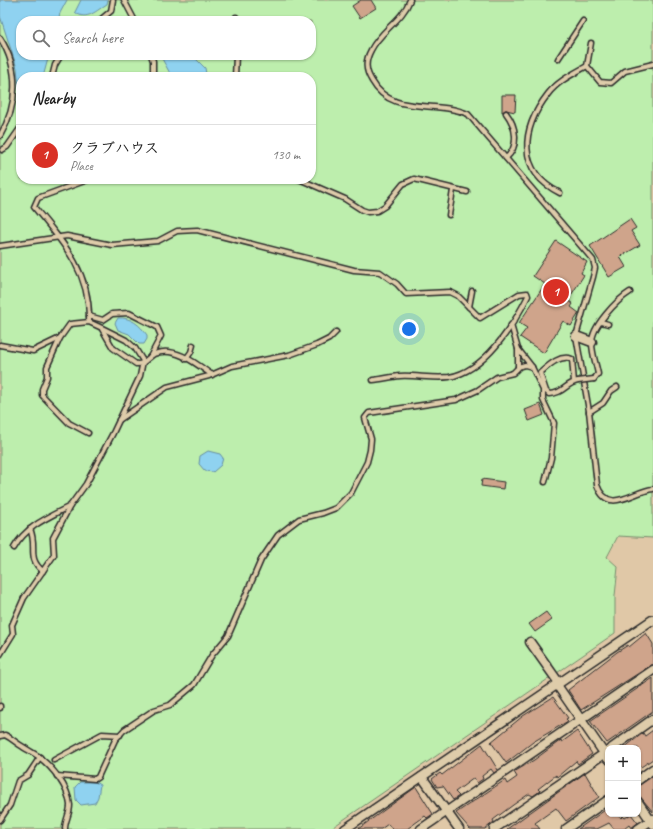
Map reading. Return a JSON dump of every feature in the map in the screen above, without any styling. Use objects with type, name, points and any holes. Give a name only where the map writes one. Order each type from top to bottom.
[{"type":"street","points":[[576,336],[592,342]]},
{"type":"street","points":[[345,829],[417,778],[422,777],[652,620],[653,621]]},
{"type":"street","points":[[530,642],[581,720],[605,751]]},
{"type":"street","points":[[421,829],[653,670]]},
{"type":"street","points":[[616,745],[653,719]]},
{"type":"street","points":[[494,829],[605,755]]},
{"type":"street","points":[[641,778],[653,770]]},
{"type":"street","points":[[422,777],[459,829]]},
{"type":"street","points":[[566,829],[605,802]]},
{"type":"street","points":[[638,829],[652,821],[641,806]]},
{"type":"lane","points":[[106,16],[111,12],[113,0]]},
{"type":"lane","points":[[124,0],[132,16]]},
{"type":"lane","points":[[410,0],[405,12],[377,40],[371,50],[366,66],[373,83],[381,93],[399,104],[455,109],[468,114],[593,260],[595,268],[593,277],[576,336],[589,412],[597,485],[602,495],[606,499],[616,501],[653,489]]},
{"type":"lane","points":[[558,59],[583,21]]},
{"type":"lane","points":[[0,38],[5,46],[11,64],[15,96],[14,106],[0,136]]},
{"type":"lane","points":[[591,43],[587,66],[595,77],[606,84],[611,83],[631,68],[653,64]]},
{"type":"lane","points":[[53,72],[58,60]]},
{"type":"lane","points":[[153,60],[153,72]]},
{"type":"lane","points":[[235,72],[236,60]]},
{"type":"lane","points":[[560,193],[550,188],[533,171],[528,155],[528,136],[538,109],[548,94],[567,77],[587,66]]},
{"type":"lane","points":[[506,113],[511,120],[515,136],[511,154],[506,158]]},
{"type":"lane","points":[[2,150],[7,147],[16,135]]},
{"type":"lane","points":[[311,184],[345,199],[362,210],[368,212],[377,211],[385,206],[403,184],[414,179],[420,179],[453,190],[466,192]]},
{"type":"lane","points":[[76,184],[38,198],[34,207],[58,236],[76,262],[81,274],[89,322]]},
{"type":"lane","points":[[449,214],[453,190]]},
{"type":"lane","points":[[0,246],[58,236],[75,236],[112,245],[158,241],[177,231],[206,231],[225,238],[354,270],[380,272],[397,284],[406,294],[450,292],[458,296],[480,318],[518,294],[527,293],[528,296],[511,325],[488,354],[459,373],[441,377],[401,376],[373,380]]},
{"type":"lane","points":[[469,307],[472,291]]},
{"type":"lane","points":[[576,382],[572,359],[569,358],[554,361],[540,373],[546,391],[549,394],[556,394],[576,382],[594,379],[598,374],[592,342],[595,332],[619,299],[630,292]]},
{"type":"lane","points":[[89,316],[103,320],[112,314],[129,313],[157,326],[161,336],[150,357],[143,364],[136,364],[113,348],[102,328]]},
{"type":"lane","points":[[0,655],[12,634],[12,625],[24,598],[54,554],[53,538],[70,506],[86,484],[140,376],[143,359],[126,340],[89,322],[70,324],[60,338],[47,367],[47,377],[42,389],[42,395],[50,405],[69,423],[88,433]]},
{"type":"lane","points":[[601,322],[608,324]]},
{"type":"lane","points":[[511,325],[518,349],[518,368]]},
{"type":"lane","points":[[118,420],[167,387],[212,375],[232,366],[289,355],[317,345],[329,339],[336,332]]},
{"type":"lane","points":[[0,345],[33,351],[60,338]]},
{"type":"lane","points":[[186,359],[191,352],[193,345]]},
{"type":"lane","points":[[518,349],[532,367],[542,390],[543,400],[554,422],[551,458],[545,482]]},
{"type":"lane","points":[[150,357],[156,354],[170,352],[186,359],[212,375]]},
{"type":"lane","points":[[58,776],[95,780],[115,740],[120,735],[154,710],[170,705],[194,685],[212,655],[228,636],[260,560],[278,535],[299,519],[336,508],[351,493],[367,462],[370,450],[371,440],[365,418],[369,413],[456,400],[478,390],[497,377],[513,373],[518,368],[525,365],[532,367]]},
{"type":"lane","points":[[589,412],[603,403],[611,391],[617,388]]},
{"type":"lane","points":[[14,548],[20,538],[30,529],[70,506]]},
{"type":"lane","points":[[30,529],[34,537],[33,560],[35,565],[43,571]]},
{"type":"lane","points":[[54,760],[102,734],[120,735]]},
{"type":"lane","points":[[0,736],[5,735],[15,740],[40,757],[58,776],[67,792],[70,803],[70,811],[65,823],[65,829]]},
{"type":"lane","points":[[0,820],[10,805],[18,781],[28,775],[40,757]]},
{"type":"green space","points":[[0,0],[653,0],[653,538],[618,536],[607,557],[618,567],[615,596],[615,633],[330,829],[0,829]]},
{"type":"water","points":[[0,0],[67,0],[59,16],[16,16],[16,60],[48,60],[44,72],[17,72],[0,16]]},
{"type":"water","points":[[81,0],[108,0],[107,4],[95,12],[83,16],[75,12]]},
{"type":"water","points":[[163,60],[197,60],[205,68],[206,72],[169,72]]},
{"type":"water","points":[[118,318],[131,320],[141,328],[147,335],[147,339],[144,344],[139,344],[129,334],[118,330],[115,323]]},
{"type":"water","points":[[208,451],[220,454],[223,458],[221,465],[213,472],[205,471],[199,464],[200,456]]},
{"type":"water","points":[[80,782],[95,782],[100,785],[98,797],[95,803],[81,805],[76,800],[75,787]]},
{"type":"building","points":[[361,0],[371,0],[376,8],[360,18],[352,6]]},
{"type":"building","points":[[502,95],[516,95],[515,112],[506,110],[502,112]]},
{"type":"building","points":[[630,219],[636,228],[631,231],[640,245],[620,257],[626,267],[609,277],[590,246]]},
{"type":"building","points":[[556,241],[587,262],[581,273],[584,275],[568,300],[573,304],[571,307],[579,313],[571,326],[563,321],[544,353],[520,337],[527,328],[519,323],[545,284],[533,276]]},
{"type":"building","points":[[540,404],[544,415],[529,421],[525,410]]},
{"type":"building","points":[[482,479],[504,482],[503,489],[481,486]]},
{"type":"building","points":[[546,612],[552,620],[535,632],[529,624]]},
{"type":"building","points":[[646,633],[653,644],[653,664],[581,710],[568,690],[617,652],[628,645],[629,647]]},
{"type":"building","points":[[653,678],[653,711],[607,743],[590,721]]},
{"type":"building","points":[[553,697],[568,718],[566,719],[568,721],[533,742],[506,763],[491,742],[523,716]]},
{"type":"building","points":[[653,730],[653,759],[641,767],[641,745],[628,745],[643,733],[645,736]]},
{"type":"building","points":[[577,731],[592,754],[578,764],[576,761],[557,777],[556,775],[538,789],[540,791],[533,796],[529,794],[513,805],[493,820],[494,822],[485,829],[470,829],[456,813],[505,780],[507,784],[517,777],[514,772]]},
{"type":"building","points":[[482,744],[498,770],[494,773],[491,769],[482,776],[483,779],[477,783],[474,778],[455,792],[459,796],[453,800],[443,786],[437,787],[432,779],[440,773],[442,775]]},
{"type":"building","points":[[585,773],[599,797],[566,821],[556,808],[535,823],[540,829],[507,829]]},
{"type":"building","points":[[653,776],[653,812],[641,798],[641,784]]},
{"type":"building","points":[[416,787],[433,814],[427,818],[425,816],[407,829],[392,829],[388,824],[381,829],[358,829]]},
{"type":"building","points":[[605,810],[605,817],[633,817],[638,823],[631,828],[629,825],[624,829],[614,829],[609,823],[597,829],[578,829]]},
{"type":"place","name":"クラブハウス","points":[[556,292]]}]
